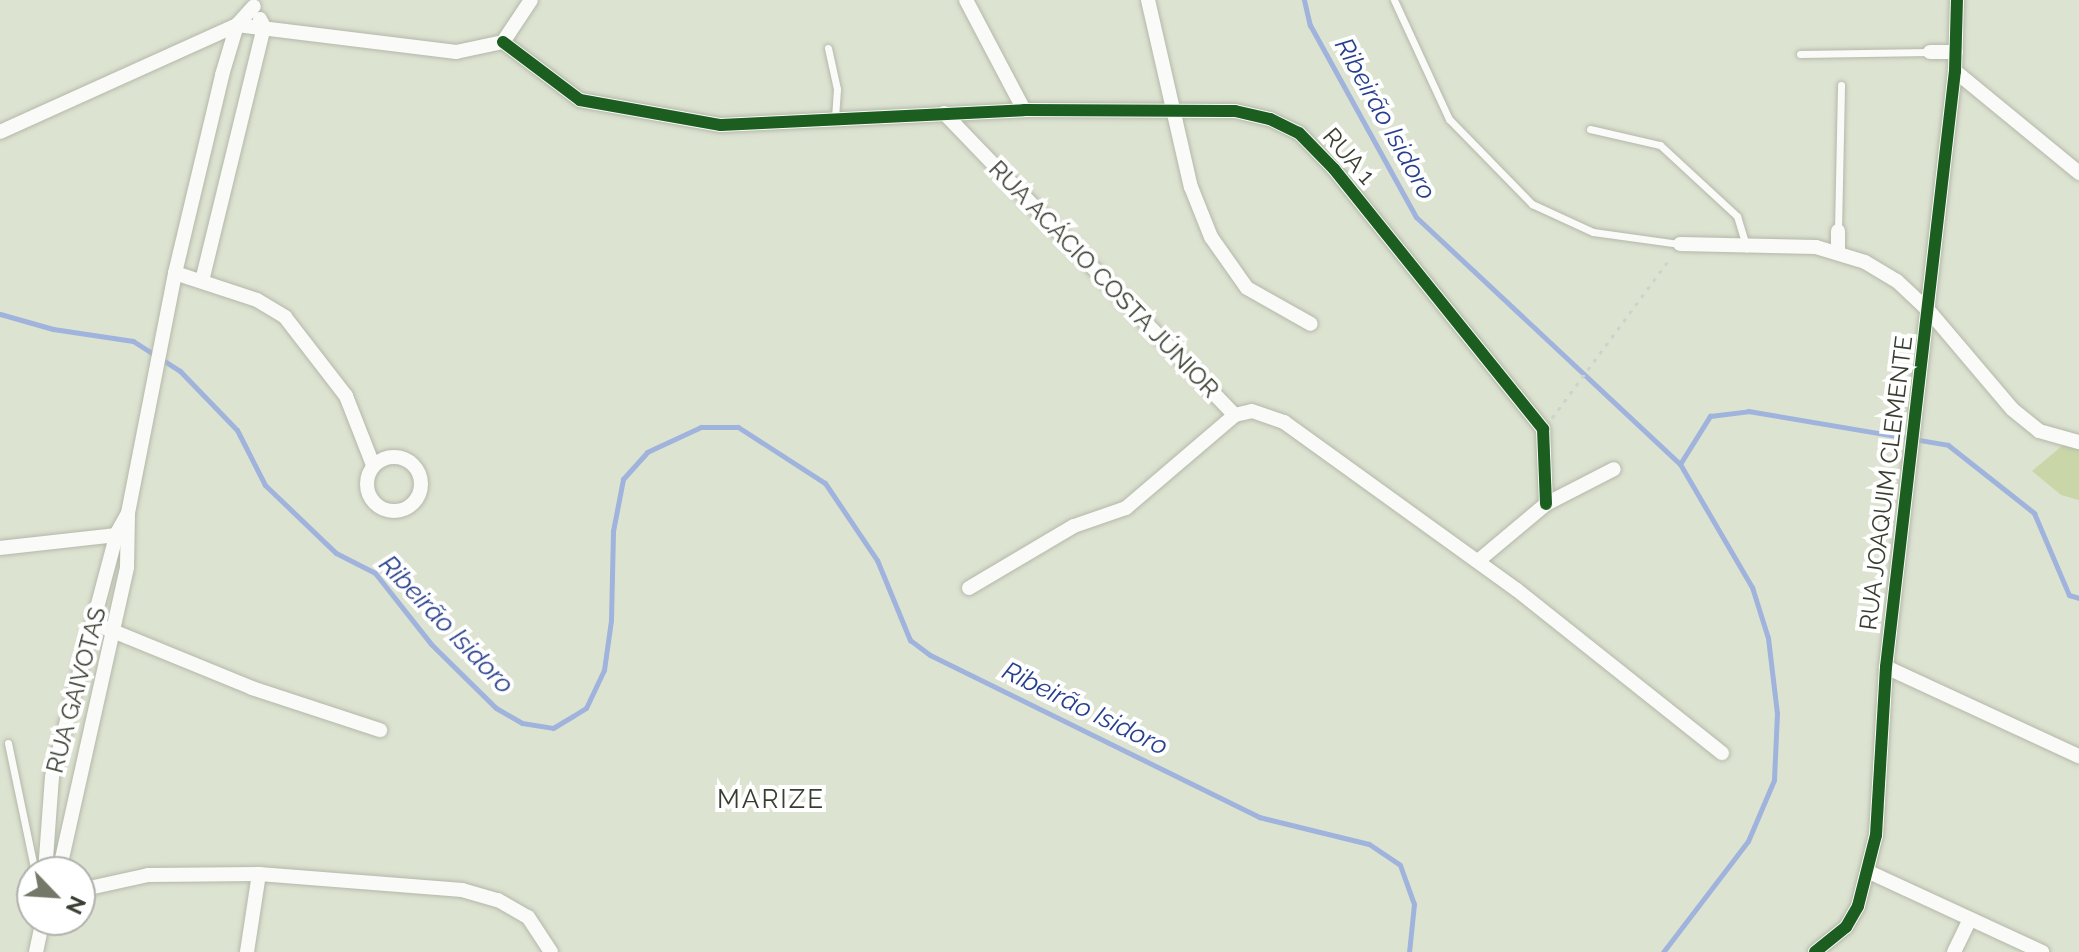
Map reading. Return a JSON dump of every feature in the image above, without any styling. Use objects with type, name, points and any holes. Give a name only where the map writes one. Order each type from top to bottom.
[{"type":"street","points":[[0,132],[237,25],[456,52],[503,42],[531,0]]},
{"type":"street","points":[[966,0],[1024,110]]},
{"type":"street","points":[[1148,0],[1191,187],[1228,268],[1247,288],[1311,324]]},
{"type":"street","name":"RUA JOAQUIM CLEMENTE","points":[[1815,952],[1846,927],[1869,872],[1886,667],[1955,71],[1957,0]]},
{"type":"street","points":[[202,281],[264,27],[254,3],[237,25],[175,273],[257,300],[285,317],[346,396],[373,465]]},
{"type":"street","points":[[503,42],[580,100],[721,125],[944,113]]},
{"type":"street","points":[[1930,52],[1956,52]]},
{"type":"street","points":[[1955,71],[2079,173]]},
{"type":"street","name":"RUA 1","points":[[944,113],[1024,110],[1235,111],[1270,119],[1308,142],[1543,429],[1546,504]]},
{"type":"street","name":"RUA ACÁCIO COSTA JÚNIOR","points":[[944,113],[1235,415],[1252,411],[1284,422],[1478,561],[1722,753]]},
{"type":"street","points":[[1838,231],[1838,251]]},
{"type":"street","points":[[1680,244],[1838,251],[1897,281],[1929,311],[2012,409],[2039,431],[2079,442]]},
{"type":"street","name":"RUA GAIVOTAS","points":[[46,856],[52,777],[93,623],[123,534],[175,273]]},
{"type":"street","points":[[969,588],[1074,526],[1126,508],[1235,415]]},
{"type":"street","points":[[1478,561],[1546,504],[1614,469]]},
{"type":"street","points":[[0,548],[123,534]]},
{"type":"street","name":"RUA GAIVOTAS","points":[[63,856],[114,633],[123,534]]},
{"type":"street","points":[[93,623],[252,688],[380,730]]},
{"type":"street","points":[[1886,667],[2079,756]]},
{"type":"street","points":[[1869,872],[1969,921],[2042,952]]},
{"type":"street","points":[[247,952],[259,874]]},
{"type":"street","points":[[96,886],[148,875],[259,874],[462,890],[498,900],[528,917],[549,946]]},
{"type":"street","points":[[1954,952],[1969,921]]},
{"type":"lane","points":[[1394,0],[1449,119],[1532,204],[1593,232],[1680,244]]},
{"type":"lane","points":[[828,48],[837,89],[835,119]]},
{"type":"lane","points":[[1800,54],[1930,52]]},
{"type":"lane","points":[[1838,231],[1841,85]]},
{"type":"lane","points":[[1590,129],[1660,145],[1737,216],[1747,248]]},
{"type":"lane","points":[[8,743],[32,856]]},
{"type":"path","points":[[1552,418],[1611,344],[1680,244]]},
{"type":"green space","points":[[2063,445],[2079,447],[2079,500],[2061,495],[2032,471]]},
{"type":"waterway","name":"Ribeirão Isidoro","points":[[1304,0],[1310,25],[1416,217],[1680,464],[1752,587],[1768,638],[1777,713],[1774,780],[1748,841],[1663,952]]},
{"type":"waterway","name":"Ribeirão Isidoro","points":[[0,314],[53,329],[133,341],[180,371],[237,430],[265,485],[336,553],[375,573],[431,644],[496,708],[522,723],[553,728],[586,708],[604,670],[611,620],[613,531],[623,479],[647,452],[701,427],[738,427],[825,483],[877,560],[910,640],[930,655],[1259,817],[1369,844],[1400,865],[1414,904],[1409,952]]},
{"type":"waterway","points":[[1680,464],[1710,416],[1748,411],[1948,445],[2034,513],[2069,595],[2079,598]]},
{"type":"cycle path","points":[[1815,952],[1846,927],[1858,906],[1876,835],[1886,667],[1955,71],[1957,0]]},
{"type":"cycle path","points":[[503,42],[580,100],[721,125],[1024,110],[1235,111],[1270,119],[1299,133],[1334,169],[1543,429],[1546,504]]},
{"type":"district","name":"MARIZE","points":[[771,800]]}]
